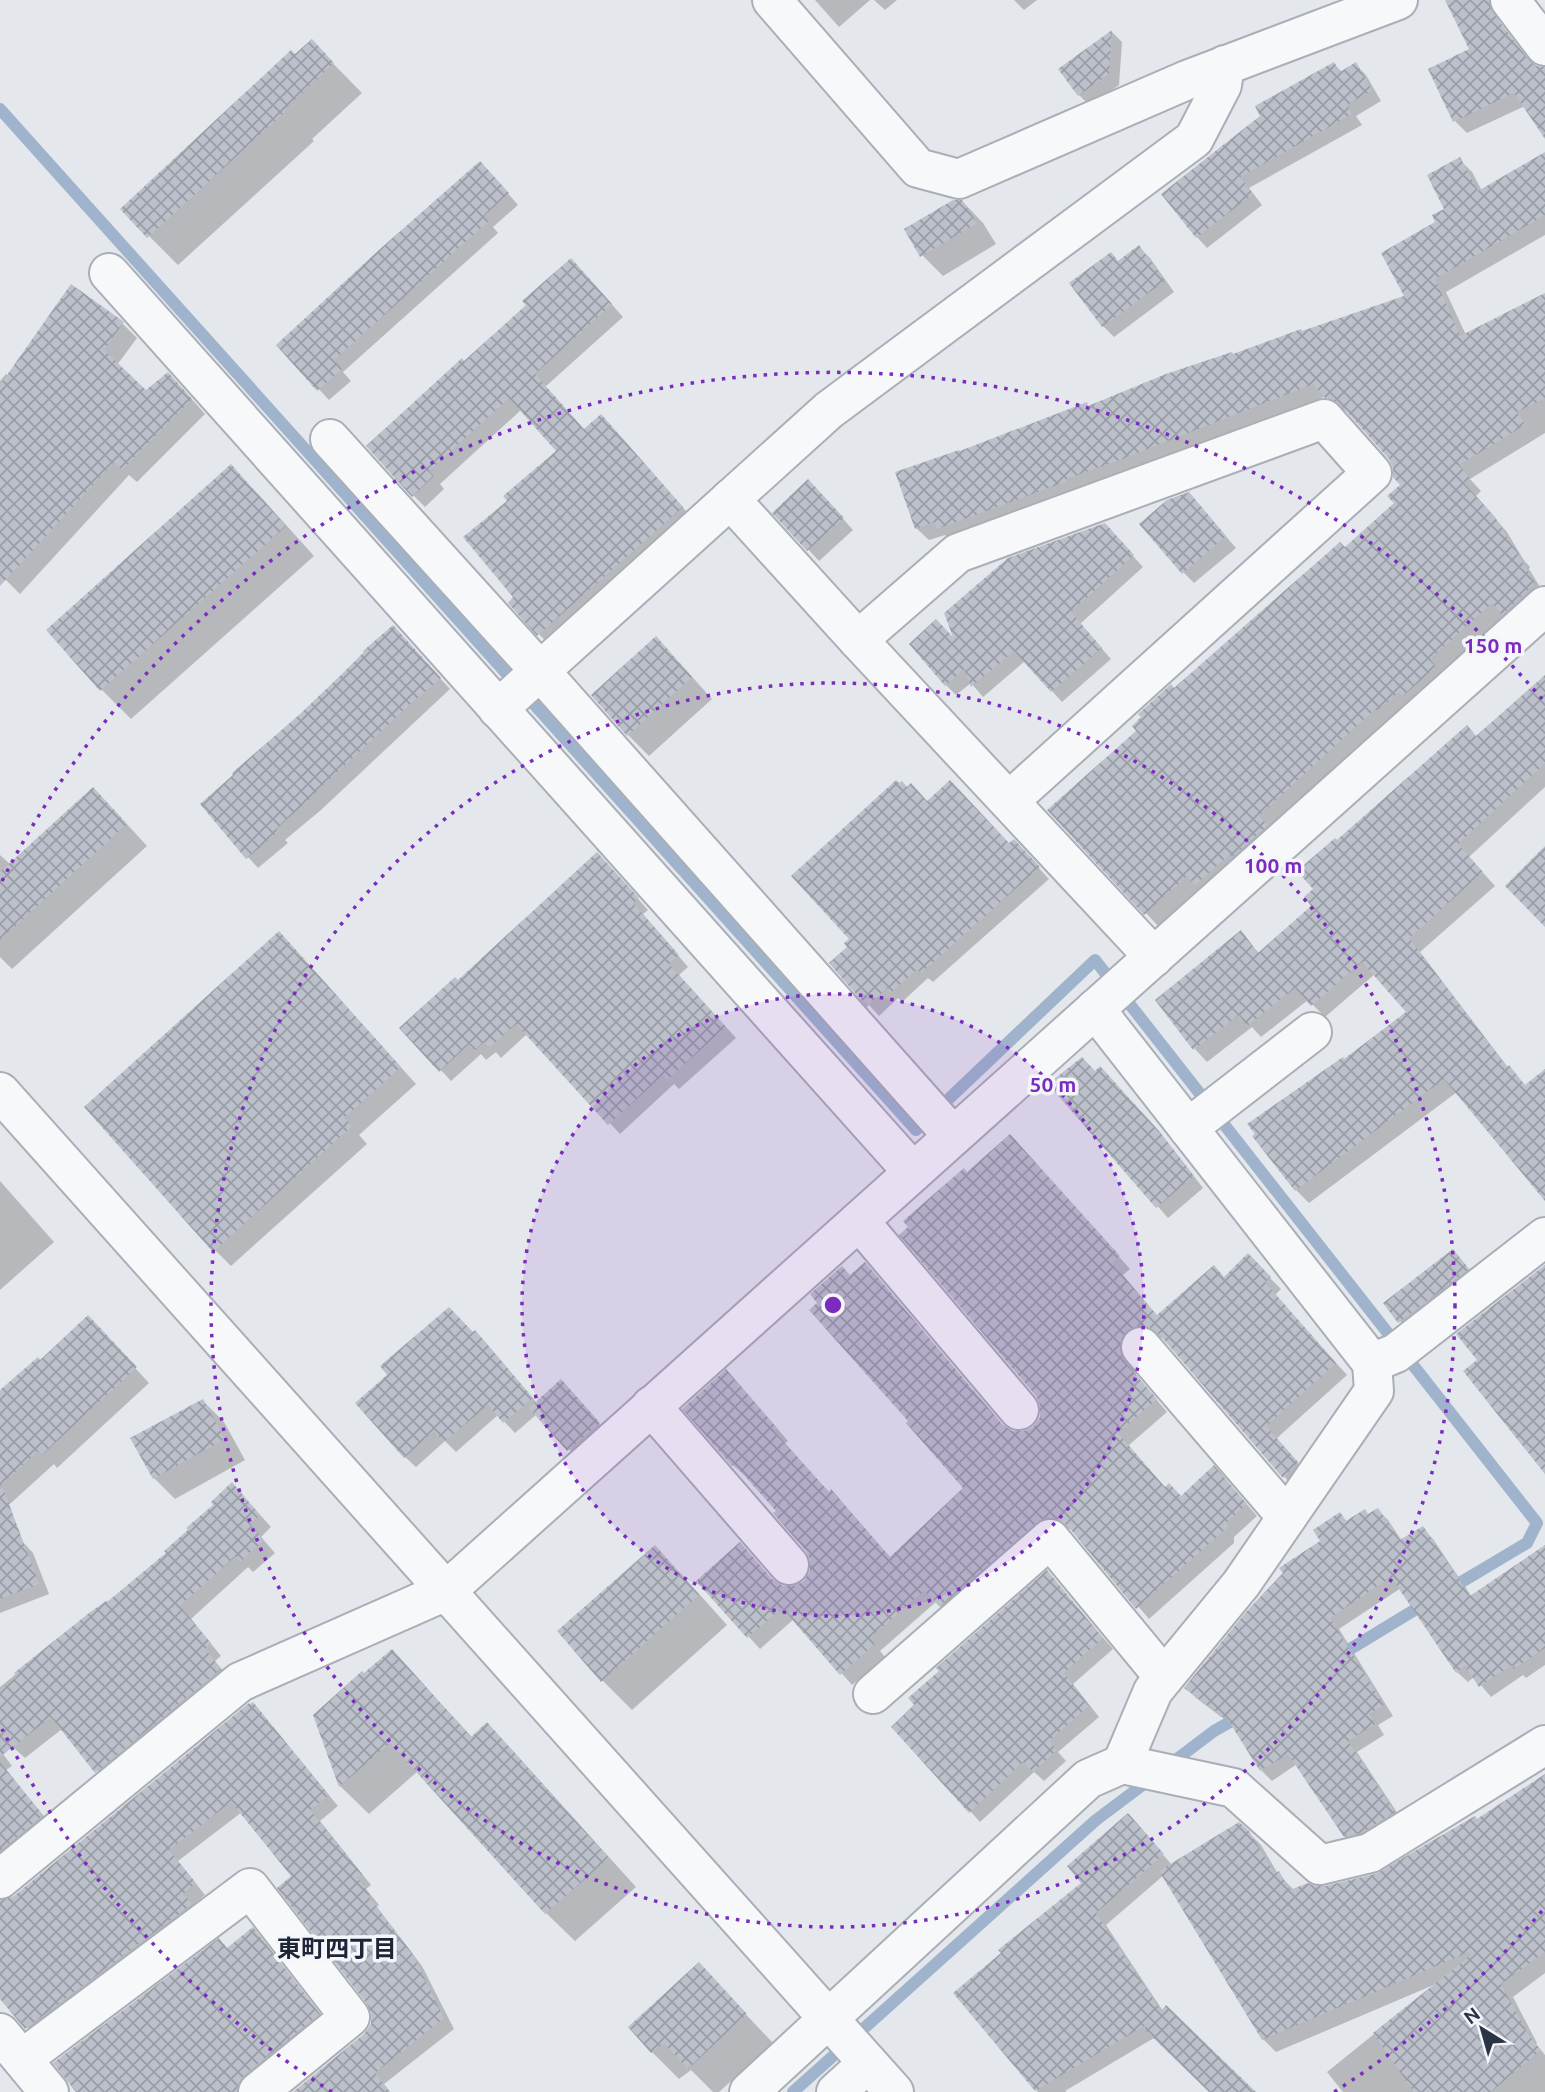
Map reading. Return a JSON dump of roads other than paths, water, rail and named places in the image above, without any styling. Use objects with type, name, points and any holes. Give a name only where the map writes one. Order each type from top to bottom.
[{"type":"street","points":[[772,0],[918,168],[959,179],[1225,65],[1398,0]]},
{"type":"street","points":[[1510,0],[1545,47]]},
{"type":"street","points":[[498,709],[829,410],[1194,139],[1222,85],[1225,65]]},
{"type":"street","points":[[109,273],[914,1172]]},
{"type":"street","points":[[858,640],[958,553],[1324,419],[1373,473],[1009,801]]},
{"type":"street","points":[[330,439],[953,1136]]},
{"type":"street","points":[[730,499],[1154,957]]},
{"type":"street","points":[[0,1879],[240,1682],[446,1591],[1545,606]]},
{"type":"street","points":[[1095,1009],[1372,1363],[1374,1391],[1241,1584],[1153,1691],[1122,1765]]},
{"type":"street","points":[[1188,1128],[1312,1032]]},
{"type":"street","points":[[0,1092],[894,2092]]},
{"type":"street","points":[[859,1221],[1019,1410]]},
{"type":"street","points":[[1372,1363],[1396,1353],[1545,1237]]},
{"type":"street","points":[[1141,1347],[1287,1517]]},
{"type":"street","points":[[652,1406],[789,1565]]},
{"type":"street","points":[[873,1695],[1050,1539],[1164,1678]]},
{"type":"street","points":[[749,2092],[1088,1779],[1122,1765],[1234,1788],[1320,1865],[1370,1853],[1545,1745]]},
{"type":"street","points":[[49,2092],[11,2046],[250,1888],[350,2017],[258,2092]]},
{"type":"street","points":[[836,2092],[868,2063]]},
{"type":"waterway","points":[[0,109],[916,1130],[1095,960],[1537,1523],[1527,1543],[1448,1590]]},
{"type":"waterway","points":[[1337,1657],[1426,1603]]},
{"type":"waterway","points":[[1169,1765],[1214,1731],[1244,1714]]},
{"type":"waterway","points":[[793,2092],[1096,1820],[1152,1778]]},
{"type":"district","name":"東町四丁目","points":[[337,1948]]}]
